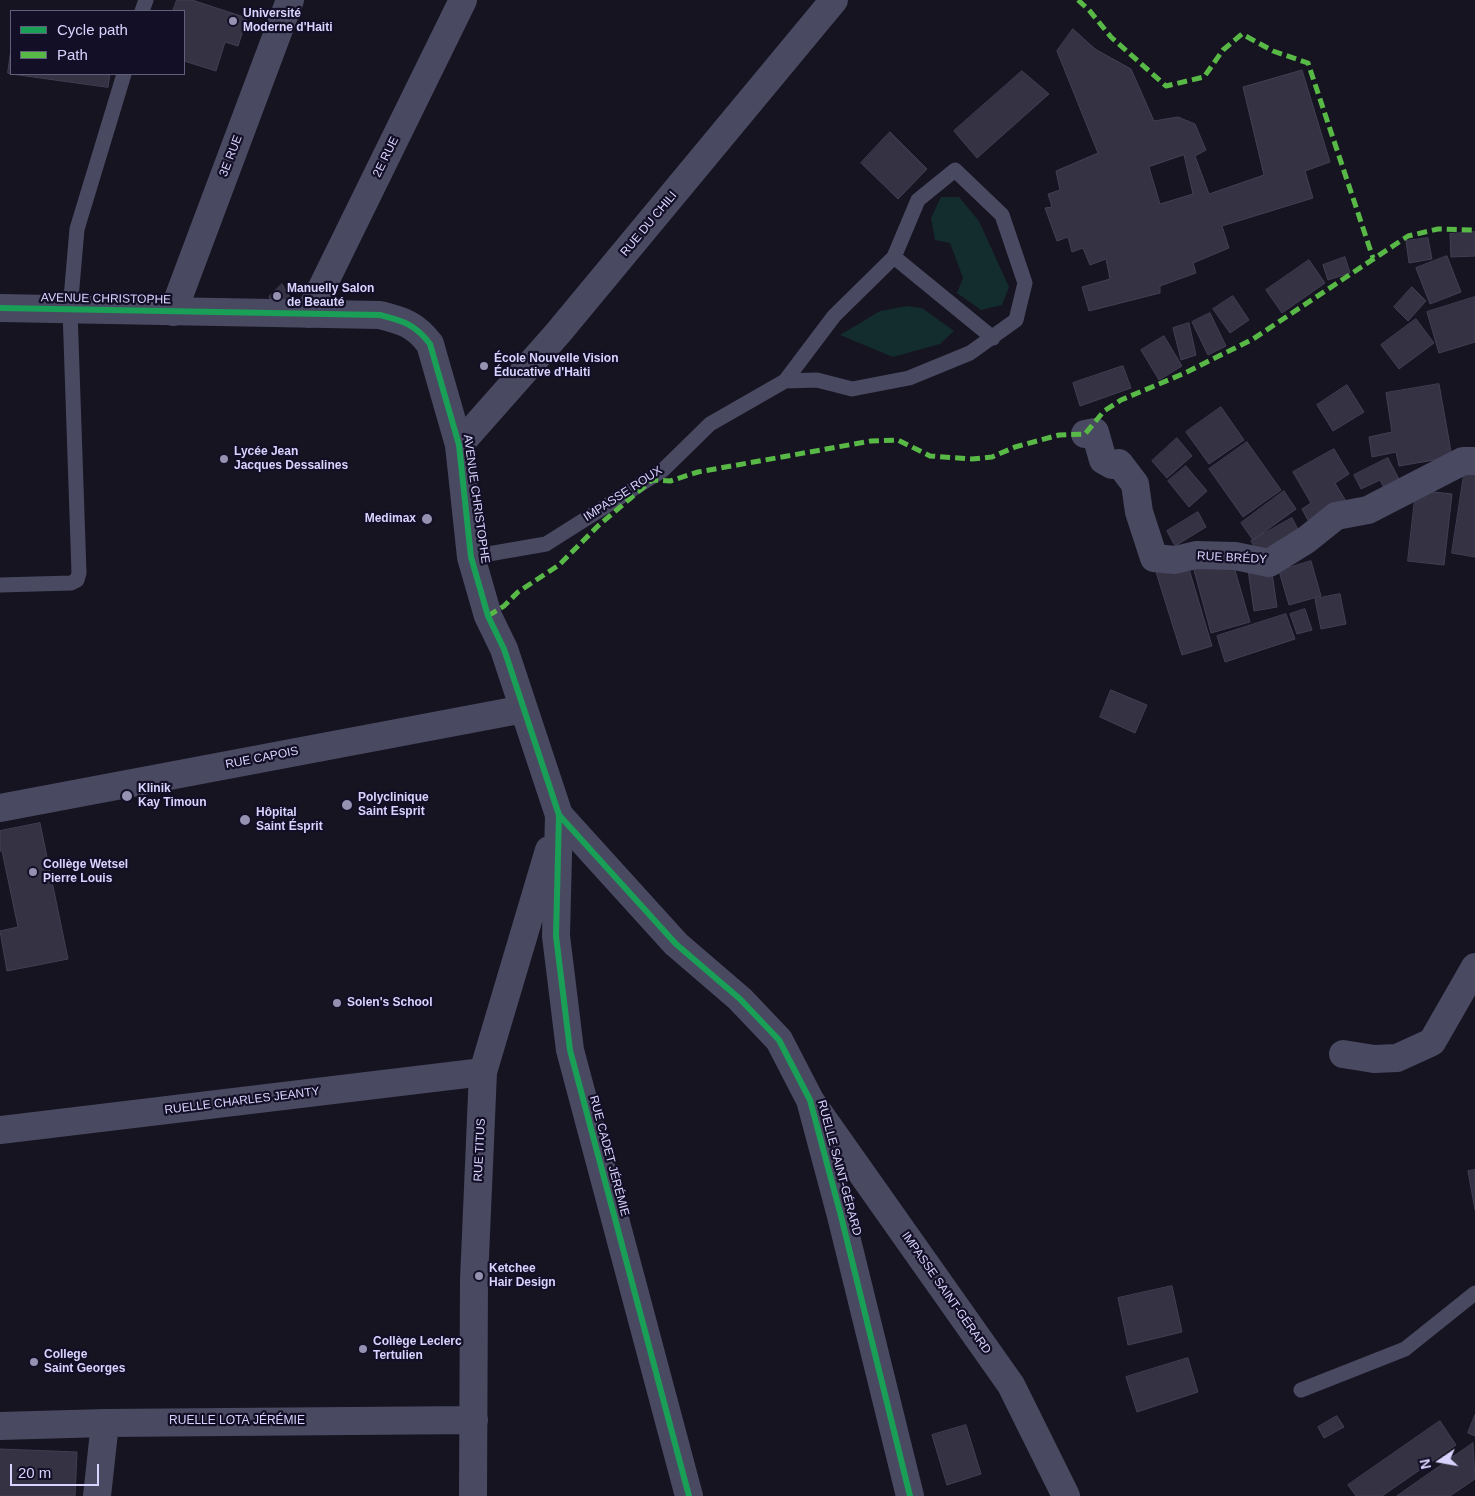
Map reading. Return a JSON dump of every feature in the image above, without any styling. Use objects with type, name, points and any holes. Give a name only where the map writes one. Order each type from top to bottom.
[{"type":"street","name":"3E RUE","points":[[173,312],[290,0]]},
{"type":"street","name":"2E RUE","points":[[309,314],[463,0]]},
{"type":"street","name":"RUE DU CHILI","points":[[459,445],[564,326],[834,0]]},
{"type":"street","name":"AVENUE CHRISTOPHE","points":[[0,308],[380,315],[405,322],[420,331],[430,344],[459,445],[471,558],[488,616],[504,649],[560,815]]},
{"type":"street","name":"RUE BRÉDY","points":[[1085,434],[1095,432],[1102,460],[1112,465],[1119,463],[1135,484],[1139,512],[1154,558],[1175,560],[1196,555],[1235,556],[1269,563],[1306,540],[1336,516],[1368,510],[1463,461],[1475,460]]},
{"type":"street","name":"RUE CAPOIS","points":[[0,808],[524,709]]},
{"type":"street","name":"RUE TITUS","points":[[473,1496],[474,1280],[483,1072],[560,815]]},
{"type":"street","name":"RUELLE SAINT-GÉRARD","points":[[560,815],[676,944],[740,1000],[779,1040],[810,1100],[842,1216],[910,1496]]},
{"type":"street","name":"RUE CADET JÉRÉMIE","points":[[560,815],[556,936],[570,1050],[689,1496]]},
{"type":"street","points":[[1342,1054],[1374,1059],[1397,1058],[1432,1042],[1475,968]]},
{"type":"street","name":"RUELLE CHARLES JEANTY","points":[[0,1130],[483,1072]]},
{"type":"street","name":"IMPASSE SAINT-GÉRARD","points":[[810,1100],[1011,1385],[1066,1496]]},
{"type":"street","name":"RUELLE LOTA JÉRÉMIE","points":[[0,1426],[105,1422],[474,1420]]},
{"type":"street","points":[[97,1496],[105,1422]]},
{"type":"lane","points":[[0,584],[71,583],[77,580],[79,574],[70,310],[77,229],[124,75]]},
{"type":"lane","name":"IMPASSE ROUX","points":[[471,558],[546,544],[663,470],[710,424],[785,381],[834,316],[894,257],[918,200],[955,170],[1002,214],[1025,283],[1016,320],[993,338],[970,353],[910,378],[852,389],[817,380],[785,381]]},
{"type":"lane","points":[[894,257],[993,338]]},
{"type":"lane","points":[[1301,1390],[1405,1349],[1475,1293]]},
{"type":"green space","points":[[941,197],[959,197],[979,221],[1009,287],[1002,305],[981,310],[957,293],[963,278],[950,243],[935,240],[931,218]]},
{"type":"green space","points":[[907,306],[922,308],[954,331],[940,344],[893,357],[840,335],[880,311]]},
{"type":"building","points":[[177,0],[192,0],[247,18],[238,46],[225,42],[216,71],[185,61],[185,10],[173,10]]},
{"type":"building","points":[[1073,29],[1095,49],[1131,69],[1154,121],[1178,117],[1195,124],[1206,150],[1195,156],[1209,194],[1264,175],[1243,87],[1302,70],[1330,162],[1305,171],[1313,198],[1222,226],[1229,248],[1193,263],[1196,273],[1160,286],[1160,293],[1089,311],[1082,287],[1110,279],[1106,259],[1090,265],[1083,248],[1072,252],[1068,237],[1057,241],[1045,208],[1052,207],[1048,194],[1060,190],[1056,171],[1098,153],[1057,51]],"holes":[[[1184,155],[1193,194],[1160,204],[1149,167]]]},
{"type":"building","points":[[10,57],[10,74],[8,73]]},
{"type":"building","points":[[1022,71],[1049,94],[977,158],[954,131]]},
{"type":"building","points":[[19,75],[110,75],[108,87]]},
{"type":"building","points":[[890,132],[927,169],[898,199],[861,163]]},
{"type":"building","points":[[1475,232],[1475,256],[1451,257],[1450,234]]},
{"type":"building","points":[[1428,238],[1432,259],[1409,263],[1406,241]]},
{"type":"building","points":[[1447,256],[1461,292],[1430,304],[1416,268]]},
{"type":"building","points":[[1345,257],[1350,273],[1328,280],[1323,265]]},
{"type":"building","points":[[1309,260],[1325,283],[1282,313],[1266,290]]},
{"type":"building","points":[[282,284],[293,302],[278,309],[269,297]]},
{"type":"building","points":[[1412,287],[1426,301],[1408,321],[1394,307]]},
{"type":"building","points":[[1233,296],[1249,320],[1230,333],[1213,309]]},
{"type":"building","points":[[1475,297],[1475,342],[1439,353],[1427,312]]},
{"type":"building","points":[[1210,313],[1226,346],[1208,355],[1192,322]]},
{"type":"building","points":[[1416,319],[1434,343],[1399,369],[1381,345]]},
{"type":"building","points":[[1189,323],[1196,355],[1181,360],[1173,328]]},
{"type":"building","points":[[1164,336],[1182,366],[1159,380],[1141,350]]},
{"type":"building","points":[[1123,366],[1131,388],[1080,406],[1073,383]]},
{"type":"building","points":[[1439,384],[1452,457],[1399,466],[1396,452],[1372,457],[1369,437],[1392,432],[1386,393]]},
{"type":"building","points":[[1347,385],[1364,412],[1333,431],[1317,405]]},
{"type":"building","points":[[1221,407],[1244,440],[1209,464],[1186,432]]},
{"type":"building","points":[[1177,438],[1192,456],[1167,478],[1152,461]]},
{"type":"building","points":[[1247,442],[1281,490],[1243,517],[1209,469]]},
{"type":"building","points":[[1334,449],[1349,474],[1335,483],[1347,503],[1310,524],[1302,509],[1311,503],[1293,472]]},
{"type":"building","points":[[1388,458],[1401,483],[1385,490],[1380,480],[1361,489],[1354,475]]},
{"type":"building","points":[[1186,466],[1207,491],[1189,507],[1168,481]]},
{"type":"building","points":[[1465,468],[1475,470],[1475,557],[1452,553]]},
{"type":"building","points":[[1416,490],[1452,494],[1444,565],[1408,561]]},
{"type":"building","points":[[1284,491],[1296,509],[1253,540],[1241,523]]},
{"type":"building","points":[[1198,512],[1206,527],[1175,546],[1167,531]]},
{"type":"building","points":[[1292,518],[1302,537],[1262,560],[1251,541]]},
{"type":"building","points":[[1232,560],[1250,622],[1211,633],[1194,570]]},
{"type":"building","points":[[1311,561],[1321,596],[1289,605],[1279,571]]},
{"type":"building","points":[[1187,562],[1212,646],[1182,655],[1156,572]]},
{"type":"building","points":[[1271,566],[1277,607],[1254,611],[1248,570]]},
{"type":"building","points":[[1340,594],[1346,624],[1321,629],[1315,599]]},
{"type":"building","points":[[1305,609],[1312,630],[1297,634],[1290,614]]},
{"type":"building","points":[[1286,614],[1295,639],[1225,662],[1217,636]]},
{"type":"building","points":[[1111,690],[1147,705],[1135,733],[1100,717]]},
{"type":"building","points":[[40,823],[68,959],[7,971],[0,931],[18,927],[2,851],[0,851],[0,831]]},
{"type":"building","points":[[1475,1170],[1475,1210],[1468,1171]]},
{"type":"building","points":[[1172,1286],[1182,1332],[1128,1345],[1118,1298]]},
{"type":"building","points":[[1188,1358],[1198,1392],[1137,1412],[1126,1377]]},
{"type":"building","points":[[1475,1415],[1475,1436],[1468,1433]]},
{"type":"building","points":[[1337,1416],[1344,1427],[1324,1438],[1318,1427]]},
{"type":"building","points":[[1440,1421],[1456,1445],[1382,1496],[1356,1496],[1348,1485]]},
{"type":"building","points":[[966,1425],[981,1474],[947,1485],[932,1435]]},
{"type":"building","points":[[1473,1443],[1475,1479],[1450,1496],[1397,1496]]},
{"type":"building","points":[[0,1449],[77,1452],[75,1496],[0,1496]]},
{"type":"marked path","points":[[1078,0],[1089,10],[1111,37],[1166,86],[1204,77],[1223,50],[1242,34],[1273,51],[1308,63],[1373,258]]},
{"type":"marked path","points":[[488,616],[504,606],[518,592],[559,565],[599,525],[652,480],[670,481],[698,472],[871,441],[898,440],[930,456],[972,459],[992,457],[1015,447],[1059,435],[1085,434],[1104,411],[1121,400],[1185,373],[1253,339],[1408,236],[1438,229],[1475,230]]},
{"type":"cycle path","points":[[0,308],[380,315],[408,324],[430,344],[459,445],[471,557],[488,616],[504,649],[559,815],[556,936],[570,1050],[689,1496]]},
{"type":"cycle path","points":[[559,815],[676,944],[740,999],[779,1040],[810,1100],[841,1216],[910,1496]]},
{"type":"place","name":"Université Moderne d'Haiti","points":[[233,21]]},
{"type":"place","name":"Manuelly Salon de Beauté","points":[[277,296]]},
{"type":"place","name":"École Nouvelle Vision Éducative d'Haiti","points":[[484,366]]},
{"type":"place","name":"Lycée Jean Jacques Dessalines","points":[[224,459]]},
{"type":"place","name":"Medimax","points":[[427,519]]},
{"type":"place","name":"Klinik Kay Timoun","points":[[127,796]]},
{"type":"place","name":"Polyclinique Saint Esprit","points":[[347,805]]},
{"type":"place","name":"Hôpital Saint Ésprit","points":[[245,820]]},
{"type":"place","name":"Collège Wetsel Pierre Louis","points":[[33,872]]},
{"type":"place","name":"Solen's School","points":[[337,1003]]},
{"type":"place","name":"Ketchee Hair Design","points":[[479,1276]]},
{"type":"place","name":"Collège Leclerc Tertulien","points":[[363,1349]]},
{"type":"place","name":"College Saint Georges","points":[[34,1362]]}]
